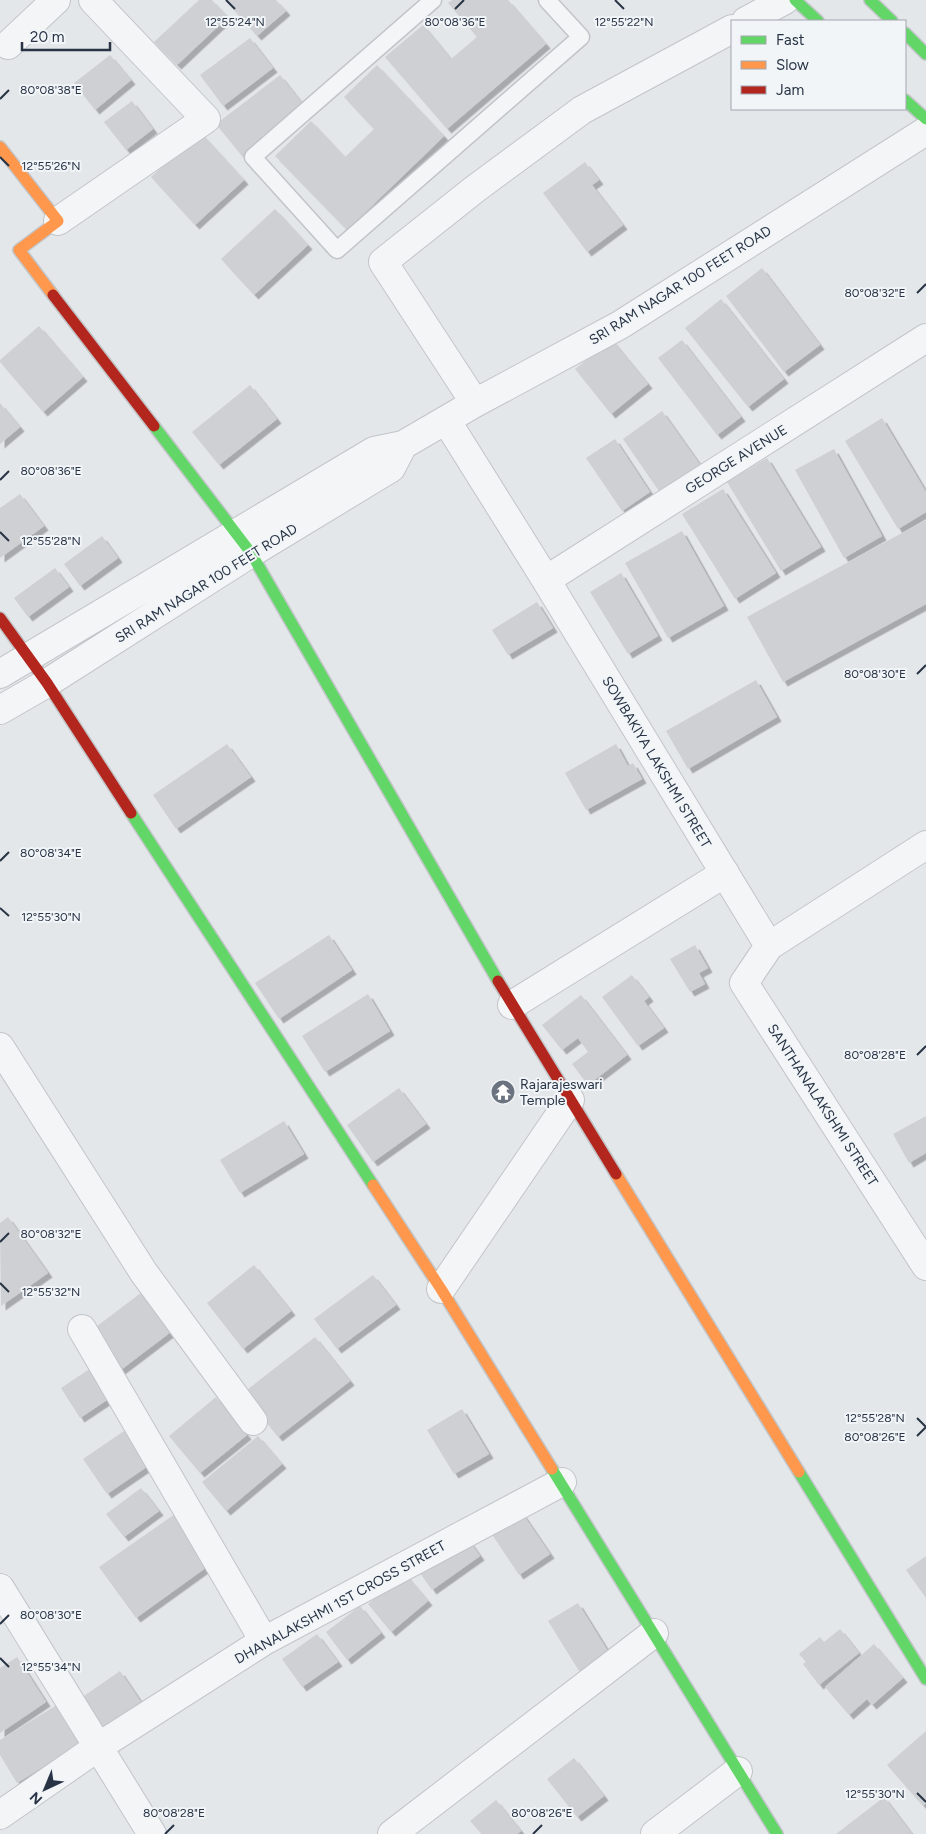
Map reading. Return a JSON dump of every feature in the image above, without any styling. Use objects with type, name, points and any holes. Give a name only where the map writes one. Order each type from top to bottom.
[{"type":"street","points":[[8,44],[56,0]]},
{"type":"street","points":[[93,0],[206,119],[19,250],[244,544],[512,1005],[926,1679]]},
{"type":"street","points":[[748,20],[785,0]]},
{"type":"street","points":[[794,0],[817,20]]},
{"type":"street","points":[[870,0],[891,20]]},
{"type":"street","points":[[475,403],[383,262],[475,189],[582,110],[731,30]]},
{"type":"street","points":[[906,34],[926,54]]},
{"type":"street","points":[[906,101],[926,119]]},
{"type":"street","name":"SRI RAM NAGAR 100 FEET ROAD","points":[[0,674],[391,468],[403,445],[475,403],[620,325],[926,131]]},
{"type":"street","points":[[0,147],[58,221]]},
{"type":"street","name":"GEORGE AVENUE","points":[[546,580],[926,338]]},
{"type":"street","name":"SOWBAKIYA LAKSHMI STREET","points":[[446,420],[769,946]]},
{"type":"street","name":"SRI RAM NAGAR 100 FEET ROAD","points":[[0,710],[47,683],[244,544]]},
{"type":"street","points":[[0,618],[47,683],[441,1289],[562,1482],[777,1834]]},
{"type":"street","points":[[769,946],[926,846]]},
{"type":"street","points":[[512,1005],[725,873]]},
{"type":"street","name":"SANTHANALAKSHMI STREET","points":[[769,946],[744,983],[926,1266]]},
{"type":"street","points":[[0,1047],[144,1273],[254,1421]]},
{"type":"street","points":[[441,1289],[570,1100]]},
{"type":"street","points":[[82,1329],[264,1641]]},
{"type":"street","name":"DHANALAKSHMI 1ST CROSS STREET","points":[[0,1815],[98,1746],[264,1641],[562,1482]]},
{"type":"street","points":[[0,1588],[152,1834]]},
{"type":"street","points":[[392,1834],[654,1634]]},
{"type":"street","points":[[655,1834],[738,1771]]},
{"type":"lane","points":[[433,0],[254,157],[336,250],[581,37],[547,0]]},
{"type":"building","points":[[199,0],[212,0],[228,17],[177,65],[154,42]]},
{"type":"building","points":[[225,0],[276,0],[286,11],[257,36]]},
{"type":"building","points":[[452,0],[508,0],[546,44],[447,129],[385,57],[423,25],[451,59],[477,37],[448,3]]},
{"type":"building","points":[[250,38],[273,68],[223,106],[200,75]]},
{"type":"building","points":[[110,55],[131,80],[95,110],[74,83]]},
{"type":"building","points":[[377,65],[444,136],[347,230],[275,156],[311,121],[345,157],[374,129],[344,97]]},
{"type":"building","points":[[280,75],[305,107],[242,156],[216,124]]},
{"type":"building","points":[[132,101],[153,129],[126,150],[104,122]]},
{"type":"building","points":[[200,132],[244,180],[195,225],[151,177]]},
{"type":"building","points":[[585,162],[599,180],[592,185],[623,225],[587,252],[543,193]]},
{"type":"building","points":[[275,209],[308,245],[254,295],[221,259]]},
{"type":"building","points":[[762,268],[820,345],[784,372],[726,296]]},
{"type":"building","points":[[721,299],[784,379],[748,407],[685,328]]},
{"type":"building","points":[[39,326],[83,377],[43,412],[0,362]]},
{"type":"building","points":[[612,340],[648,384],[611,414],[575,369]]},
{"type":"building","points":[[682,340],[741,417],[717,435],[658,358]]},
{"type":"building","points":[[250,385],[277,419],[219,465],[192,432]]},
{"type":"building","points":[[0,403],[20,427],[0,444]]},
{"type":"building","points":[[662,411],[703,469],[663,497],[623,439]]},
{"type":"building","points":[[882,418],[926,492],[926,512],[898,529],[845,441]]},
{"type":"building","points":[[615,439],[650,492],[622,511],[586,458]]},
{"type":"building","points":[[834,449],[882,536],[844,558],[795,470]]},
{"type":"building","points":[[767,458],[821,547],[781,571],[727,482]]},
{"type":"building","points":[[723,489],[776,573],[735,599],[682,514]]},
{"type":"building","points":[[20,494],[44,526],[0,558],[0,508]]},
{"type":"building","points":[[926,520],[926,604],[783,682],[747,617]]},
{"type":"building","points":[[682,531],[724,606],[668,638],[625,563]]},
{"type":"building","points":[[102,536],[118,558],[80,586],[64,564]]},
{"type":"building","points":[[55,568],[69,587],[28,617],[14,598]]},
{"type":"building","points":[[621,573],[658,636],[628,654],[590,592]]},
{"type":"building","points":[[537,602],[553,628],[508,655],[492,630]]},
{"type":"building","points":[[756,680],[777,717],[688,769],[666,731]]},
{"type":"building","points":[[227,744],[251,777],[176,829],[153,795]]},
{"type":"building","points":[[616,744],[628,766],[633,763],[642,779],[586,810],[565,773]]},
{"type":"building","points":[[329,935],[352,970],[279,1019],[255,983]]},
{"type":"building","points":[[695,945],[708,968],[699,973],[705,984],[690,992],[670,959]]},
{"type":"building","points":[[632,975],[649,997],[644,1001],[664,1028],[638,1046],[602,997]]},
{"type":"building","points":[[368,994],[390,1031],[325,1072],[302,1036]]},
{"type":"building","points":[[581,995],[627,1055],[588,1085],[572,1064],[588,1052],[578,1038],[562,1050],[542,1025]]},
{"type":"building","points":[[399,1088],[426,1124],[373,1162],[347,1125]]},
{"type":"building","points":[[926,1116],[926,1153],[909,1163],[893,1134]]},
{"type":"building","points":[[284,1121],[304,1154],[240,1193],[220,1160]]},
{"type":"building","points":[[8,1217],[48,1273],[1,1306],[0,1223]]},
{"type":"building","points":[[254,1265],[291,1311],[243,1349],[207,1303]]},
{"type":"building","points":[[373,1275],[396,1305],[337,1349],[314,1319]]},
{"type":"building","points":[[146,1289],[176,1328],[118,1372],[88,1333]]},
{"type":"building","points":[[315,1337],[350,1381],[278,1437],[243,1393]]},
{"type":"building","points":[[94,1366],[113,1396],[80,1418],[61,1388]]},
{"type":"building","points":[[216,1397],[247,1435],[200,1473],[169,1436]]},
{"type":"building","points":[[462,1409],[489,1454],[454,1474],[427,1430]]},
{"type":"building","points":[[124,1431],[148,1466],[107,1494],[83,1459]]},
{"type":"building","points":[[258,1436],[282,1464],[226,1511],[202,1482]]},
{"type":"building","points":[[141,1488],[159,1511],[124,1537],[106,1514]]},
{"type":"building","points":[[520,1510],[550,1554],[519,1575],[489,1530]]},
{"type":"building","points":[[175,1514],[211,1564],[136,1618],[99,1567]]},
{"type":"building","points":[[468,1539],[480,1556],[432,1590],[420,1573]]},
{"type":"building","points":[[926,1556],[926,1598],[906,1570]]},
{"type":"building","points":[[405,1574],[428,1601],[391,1632],[368,1604]]},
{"type":"building","points":[[578,1603],[609,1653],[579,1671],[548,1621]]},
{"type":"building","points":[[360,1606],[381,1633],[347,1660],[326,1632]]},
{"type":"building","points":[[840,1629],[859,1653],[819,1685],[803,1664],[806,1662],[799,1654],[820,1637],[824,1642]]},
{"type":"building","points":[[317,1634],[338,1662],[302,1687],[282,1659]]},
{"type":"building","points":[[874,1644],[903,1678],[872,1705],[867,1699],[849,1715],[825,1687]]},
{"type":"building","points":[[17,1657],[46,1702],[0,1733],[0,1668]]},
{"type":"building","points":[[120,1671],[141,1702],[103,1729],[81,1698]]},
{"type":"building","points":[[57,1705],[80,1744],[17,1783],[0,1755],[0,1740]]},
{"type":"building","points":[[926,1731],[926,1803],[923,1806],[887,1765]]},
{"type":"building","points":[[574,1758],[604,1796],[577,1817],[547,1779]]},
{"type":"building","points":[[884,1797],[912,1834],[836,1834]]},
{"type":"building","points":[[496,1800],[521,1831],[517,1834],[482,1834],[470,1821]]},
{"type":"traffic: fast","points":[[795,0],[817,20]]},
{"type":"traffic: fast","points":[[870,0],[891,20]]},
{"type":"traffic: fast","points":[[906,34],[926,54]]},
{"type":"traffic: fast","points":[[906,101],[926,119]]},
{"type":"traffic: fast","points":[[154,426],[251,553],[498,981]]},
{"type":"traffic: fast","points":[[131,813],[373,1185]]},
{"type":"traffic: fast","points":[[552,1469],[777,1834]]},
{"type":"traffic: fast","points":[[799,1472],[926,1679]]},
{"type":"traffic: slow","points":[[0,147],[58,221],[19,250],[53,295]]},
{"type":"traffic: slow","points":[[616,1174],[799,1472]]},
{"type":"traffic: slow","points":[[373,1185],[441,1289],[552,1469]]},
{"type":"traffic: jam","points":[[53,295],[154,426]]},
{"type":"traffic: jam","points":[[0,618],[47,683],[131,813]]},
{"type":"traffic: jam","points":[[498,981],[616,1174]]},
{"type":"place","name":"Rajarajeswari Temple","points":[[503,1092]]}]
